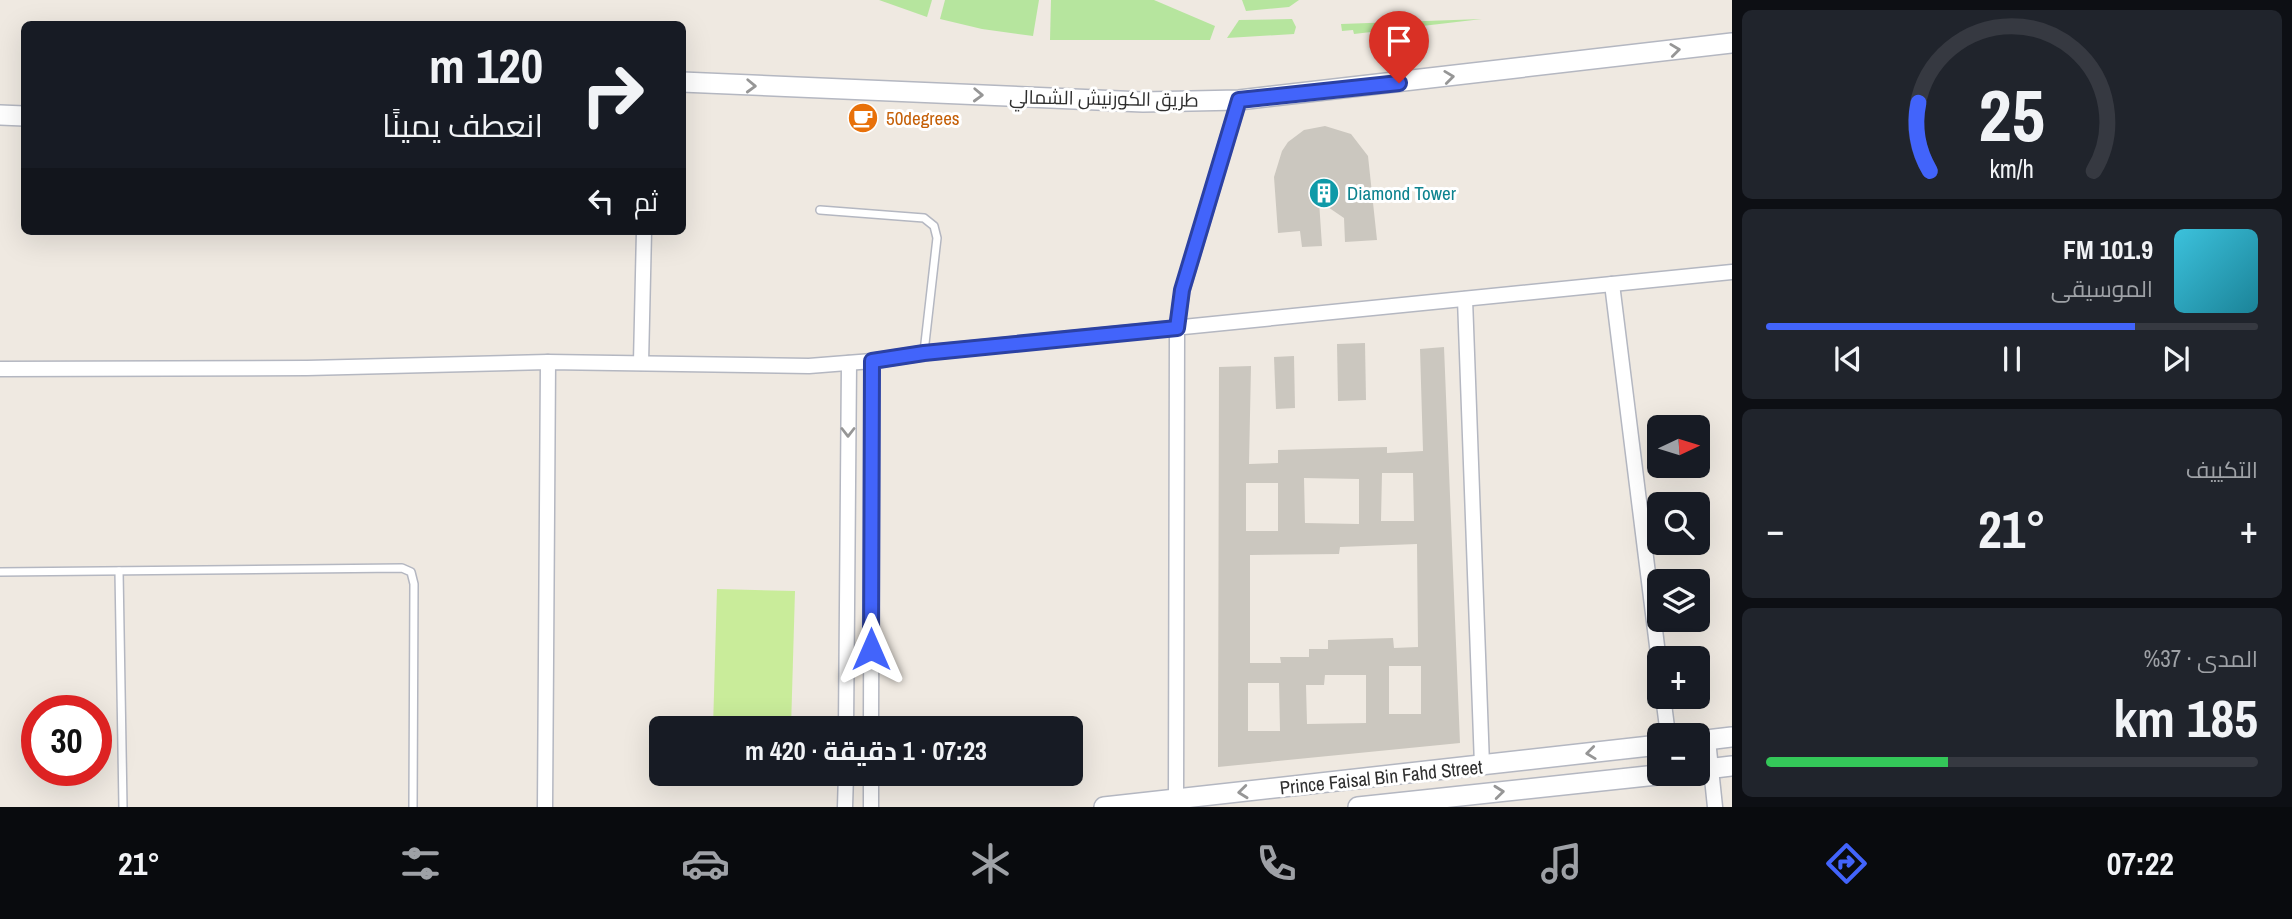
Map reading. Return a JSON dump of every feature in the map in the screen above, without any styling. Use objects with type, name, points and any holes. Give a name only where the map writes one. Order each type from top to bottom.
[{"type":"main road","name":"طريق الكورنيش الشمالي","points":[[686,82],[1143,102],[1239,100],[1732,43]]},
{"type":"main road","points":[[0,115],[21,116]]},
{"type":"main road","points":[[1710,739],[1732,737]]},
{"type":"main road","name":"Prince Faisal Bin Fahd Street","points":[[1104,807],[1647,746]]},
{"type":"main road","points":[[1710,768],[1732,766]]},
{"type":"main road","name":"Prince Faisal Bin Fahd Street","points":[[1358,807],[1647,776]]},
{"type":"street","points":[[1176,800],[1177,328],[1182,290],[1239,100]]},
{"type":"street","points":[[640,363],[644,235]]},
{"type":"street","points":[[0,369],[307,368],[548,362],[809,366],[1732,272]]},
{"type":"street","points":[[1612,284],[1657,646]]},
{"type":"street","points":[[1465,299],[1482,765]]},
{"type":"street","points":[[871,716],[872,361]]},
{"type":"street","points":[[545,807],[548,362]]},
{"type":"street","points":[[846,716],[849,363]]},
{"type":"street","points":[[845,807],[846,786]]},
{"type":"street","points":[[871,786],[871,807]]},
{"type":"street","points":[[1709,786],[1716,807]]},
{"type":"lane","points":[[820,210],[924,218],[934,226],[937,237],[924,353]]},
{"type":"lane","points":[[0,572],[402,568],[411,572],[414,584],[413,807]]},
{"type":"lane","points":[[119,570],[123,807]]},
{"type":"green space","points":[[879,0],[932,0],[927,17]]},
{"type":"green space","points":[[945,0],[1039,0],[1033,36],[982,29],[940,19]]},
{"type":"green space","points":[[1051,0],[1154,0],[1215,26],[1210,40],[1050,40]]},
{"type":"green space","points":[[1242,0],[1299,0],[1289,7],[1246,11]]},
{"type":"green space","points":[[1292,19],[1296,27],[1294,34],[1227,38],[1239,20]]},
{"type":"green space","points":[[1482,19],[1354,34],[1353,30],[1342,31],[1341,24]]},
{"type":"green space","points":[[717,589],[795,591],[791,716],[713,716]]},
{"type":"building","name":"Diamond Tower","points":[[1325,126],[1351,134],[1368,156],[1377,240],[1345,242],[1344,218],[1319,201],[1322,246],[1302,247],[1300,231],[1278,233],[1274,177],[1282,151],[1288,142],[1304,130]]},
{"type":"building","points":[[1365,343],[1366,400],[1338,401],[1337,344]]},
{"type":"building","points":[[1444,347],[1460,743],[1218,767],[1219,367],[1251,366],[1249,464],[1278,463],[1278,450],[1387,447],[1387,453],[1423,451],[1420,349]],"holes":[[[1382,473],[1413,473],[1414,521],[1381,521]],[[1304,478],[1359,479],[1359,524],[1305,523]],[[1246,483],[1278,483],[1278,531],[1246,531]],[[1417,544],[1418,647],[1394,648],[1393,638],[1328,640],[1328,649],[1309,649],[1309,657],[1280,657],[1281,663],[1250,663],[1250,555],[1339,554],[1340,547]],[[1389,666],[1421,666],[1421,714],[1389,714]],[[1325,675],[1366,675],[1366,723],[1307,724],[1306,685],[1324,685]],[[1248,683],[1279,683],[1280,731],[1248,731]]]},
{"type":"building","points":[[1294,356],[1295,408],[1276,409],[1274,357]]},
{"type":"place","name":"50degrees","points":[[863,118]]},
{"type":"place","name":"Diamond Tower","points":[[1324,193]]},
{"type":"route","points":[[871,649],[872,361],[924,353],[1177,328],[1182,290],[1239,100],[1399,83]]}]
